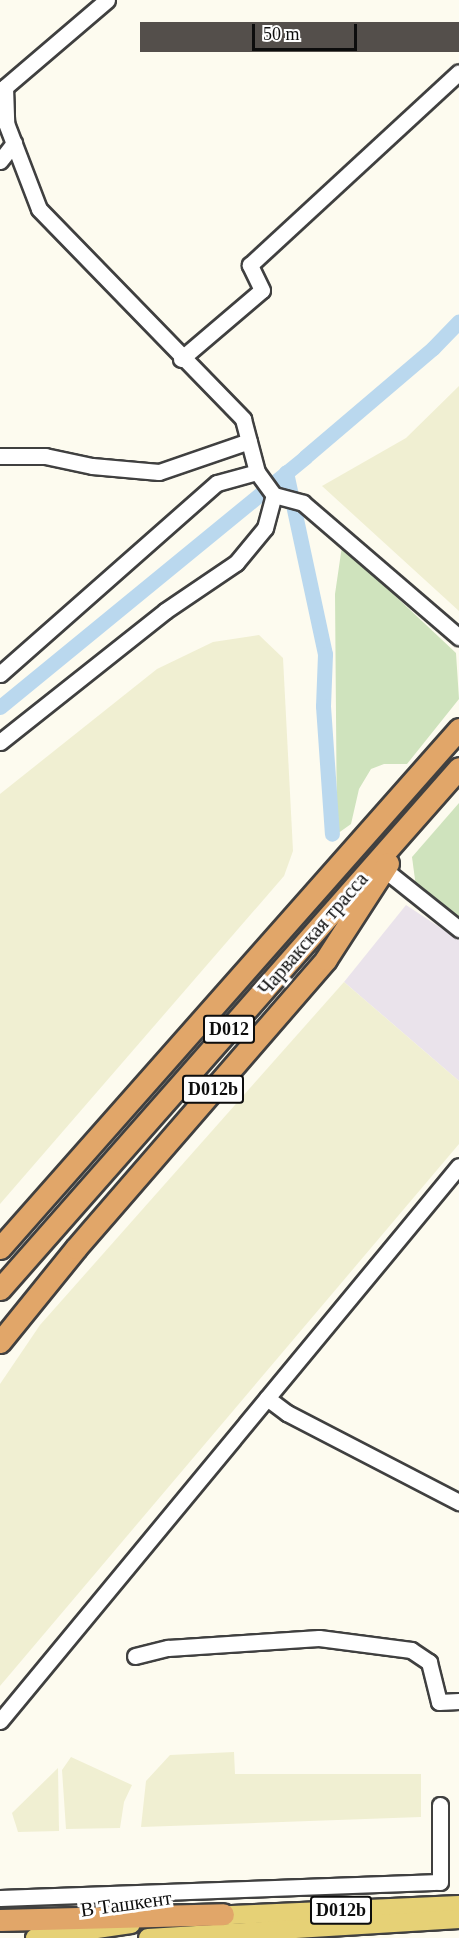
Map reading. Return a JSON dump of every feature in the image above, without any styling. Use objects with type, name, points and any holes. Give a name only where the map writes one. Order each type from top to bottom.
[{"type":"highway","name":"Чарвакская трасса","points":[[0,1248],[459,729]]},
{"type":"highway","name":"Чарвакская трасса","points":[[0,1289],[459,768]]},
{"type":"highway","name":"D012b","points":[[0,1342],[76,1248],[326,959],[385,870],[410,824]]},
{"type":"highway","name":"D012b","points":[[0,1920],[223,1914]]},
{"type":"main road","name":"D012b","points":[[223,1914],[327,1925],[451,1906]]},
{"type":"main road","name":"В Ташкент","points":[[34,1938],[223,1914]]},
{"type":"main road","name":"D012b","points":[[148,1938],[327,1925],[459,1919]]},
{"type":"street","points":[[107,0],[5,87],[6,123],[39,208],[181,359],[243,419],[256,472],[274,495],[303,503],[459,637]]},
{"type":"street","points":[[181,359],[262,290],[250,265],[459,72]]},
{"type":"street","points":[[0,161],[14,143]]},
{"type":"street","points":[[0,456],[45,456],[92,466],[159,472],[249,441]]},
{"type":"street","points":[[0,674],[217,483],[256,472]]},
{"type":"street","points":[[0,742],[165,611],[236,563],[265,528],[274,495]]},
{"type":"street","points":[[385,870],[459,929]]},
{"type":"street","points":[[0,1721],[459,1167]]},
{"type":"street","points":[[267,1398],[287,1413],[459,1502]]},
{"type":"street","points":[[135,1656],[168,1648],[319,1638],[411,1650],[429,1662],[439,1701],[459,1701]]},
{"type":"street","points":[[440,1805],[440,1882],[451,1906]]},
{"type":"street","points":[[0,1898],[440,1882]]},
{"type":"shaded area","points":[[406,905],[459,940],[459,1081],[344,982]]},
{"type":"green space","points":[[459,386],[459,611],[322,486],[406,438]]},
{"type":"green space","points":[[342,546],[456,653],[459,699],[407,764],[384,764],[371,769],[359,789],[351,824],[337,834],[335,594]]},
{"type":"green space","points":[[259,635],[283,658],[293,851],[284,876],[0,1204],[0,794],[157,669],[213,642]]},
{"type":"green space","points":[[459,803],[459,924],[416,887],[412,857]]},
{"type":"green space","points":[[344,982],[459,1081],[459,1144],[0,1686],[0,1384],[40,1325]]},
{"type":"green space","points":[[234,1752],[235,1774],[421,1774],[421,1817],[141,1827],[146,1781],[170,1755]]},
{"type":"green space","points":[[71,1757],[132,1785],[124,1802],[120,1828],[66,1829],[62,1770]]},
{"type":"green space","points":[[58,1768],[59,1831],[18,1832],[12,1813]]},
{"type":"building","points":[[140,22],[459,22],[459,52],[140,52]]},
{"type":"waterway","points":[[0,707],[305,457],[433,348],[459,321]]},
{"type":"waterway","points":[[286,472],[325,654],[323,706],[332,834]]}]
